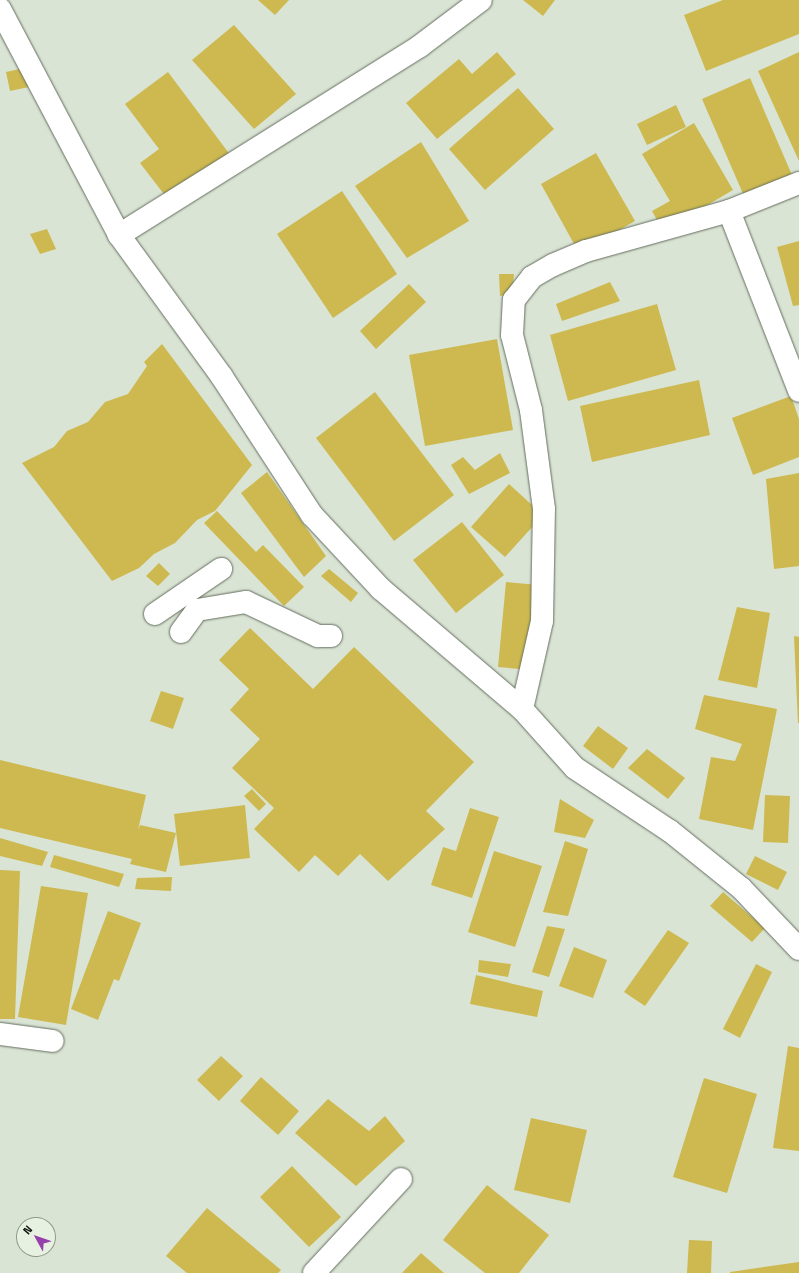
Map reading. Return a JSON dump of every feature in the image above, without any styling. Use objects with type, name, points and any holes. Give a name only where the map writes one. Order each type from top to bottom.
[{"type":"street","points":[[119,235],[420,46],[481,0]]},
{"type":"street","points":[[0,9],[119,235],[222,377],[312,514],[380,589],[522,709],[575,768],[670,831],[741,888],[799,949]]},
{"type":"street","points":[[522,709],[542,621],[544,509],[531,410],[512,336],[514,300],[532,277],[553,265],[586,252],[729,211],[799,183]]},
{"type":"street","points":[[729,211],[799,391]]},
{"type":"street","points":[[155,614],[220,569]]},
{"type":"street","points":[[181,632],[197,610],[246,602],[318,636],[331,636]]},
{"type":"street","points":[[0,1034],[54,1041]]},
{"type":"street","points":[[314,1273],[401,1179]]},
{"type":"building","points":[[258,0],[289,0],[275,15]]},
{"type":"building","points":[[523,0],[555,0],[543,16]]},
{"type":"building","points":[[723,0],[799,0],[799,34],[706,71],[684,15]]},
{"type":"building","points":[[234,25],[296,94],[254,129],[192,60]]},
{"type":"building","points":[[497,52],[516,74],[437,139],[406,103],[459,59],[472,74]]},
{"type":"building","points":[[799,52],[799,161],[758,71]]},
{"type":"building","points":[[24,68],[29,87],[10,91],[6,72]]},
{"type":"building","points":[[168,72],[231,156],[170,202],[140,163],[159,149],[125,104]]},
{"type":"building","points":[[750,78],[792,175],[744,196],[702,99]]},
{"type":"building","points":[[518,88],[554,129],[485,190],[449,149]]},
{"type":"building","points":[[676,105],[686,127],[647,145],[637,124]]},
{"type":"building","points":[[694,123],[733,190],[663,231],[652,211],[670,201],[642,154]]},
{"type":"building","points":[[421,142],[469,221],[407,258],[355,186]]},
{"type":"building","points":[[596,153],[635,221],[579,253],[541,184]]},
{"type":"building","points":[[342,191],[397,274],[333,318],[277,234]]},
{"type":"building","points":[[47,229],[56,249],[40,254],[30,234]]},
{"type":"building","points":[[799,241],[799,305],[793,306],[777,247]]},
{"type":"building","points":[[499,274],[514,274],[512,294],[500,296]]},
{"type":"building","points":[[610,282],[620,301],[562,321],[556,304]]},
{"type":"building","points":[[409,284],[426,302],[376,349],[360,331]]},
{"type":"building","points":[[657,304],[676,370],[568,401],[550,335]]},
{"type":"building","points":[[497,339],[513,430],[425,446],[409,355]]},
{"type":"building","points":[[162,344],[252,465],[215,511],[197,520],[175,543],[154,554],[139,568],[112,581],[22,463],[54,447],[67,431],[88,422],[105,402],[128,394],[147,366],[144,362]]},
{"type":"building","points":[[699,380],[710,435],[592,462],[580,406]]},
{"type":"building","points":[[375,392],[454,495],[394,541],[316,438]]},
{"type":"building","points":[[791,396],[799,419],[799,457],[753,475],[732,418]]},
{"type":"building","points":[[500,453],[510,473],[469,494],[451,465],[463,457],[475,470]]},
{"type":"building","points":[[267,472],[326,556],[304,577],[241,493]]},
{"type":"building","points":[[799,473],[799,566],[774,569],[766,479]]},
{"type":"building","points":[[509,484],[543,515],[505,557],[471,527]]},
{"type":"building","points":[[217,511],[256,552],[263,545],[304,587],[284,606],[204,523]]},
{"type":"building","points":[[462,522],[504,575],[456,613],[413,560]]},
{"type":"building","points":[[159,563],[170,574],[158,586],[146,576]]},
{"type":"building","points":[[329,569],[358,593],[351,602],[321,576]]},
{"type":"building","points":[[506,582],[539,585],[531,670],[498,667]]},
{"type":"building","points":[[737,607],[770,613],[757,688],[718,680]]},
{"type":"building","points":[[250,628],[313,689],[354,647],[474,762],[426,811],[445,829],[388,881],[360,854],[338,876],[315,855],[299,872],[254,829],[274,808],[232,768],[260,739],[230,710],[249,689],[219,660]]},
{"type":"building","points":[[794,636],[799,637],[799,723],[798,723]]},
{"type":"building","points":[[161,691],[184,698],[173,729],[150,721]]},
{"type":"building","points":[[704,695],[777,709],[753,830],[699,819],[711,757],[735,761],[742,744],[695,729]]},
{"type":"building","points":[[598,726],[628,748],[613,769],[583,746]]},
{"type":"building","points":[[647,749],[685,778],[668,799],[628,768]]},
{"type":"building","points":[[0,760],[146,795],[138,830],[140,825],[176,833],[166,872],[130,864],[132,859],[0,828]]},
{"type":"building","points":[[252,789],[266,804],[259,811],[244,796]]},
{"type":"building","points":[[765,795],[790,796],[788,843],[763,842]]},
{"type":"building","points":[[560,799],[594,820],[585,838],[554,832]]},
{"type":"building","points":[[245,805],[250,858],[180,866],[174,814]]},
{"type":"building","points":[[470,808],[499,817],[472,898],[431,885],[443,847],[456,851]]},
{"type":"building","points":[[0,838],[48,852],[42,866],[0,856]]},
{"type":"building","points":[[565,841],[588,849],[568,916],[543,912]]},
{"type":"building","points":[[494,851],[542,866],[515,947],[468,932]]},
{"type":"building","points":[[54,855],[124,874],[119,887],[50,867]]},
{"type":"building","points":[[755,856],[787,872],[778,890],[746,874]]},
{"type":"building","points":[[0,870],[20,871],[15,1019],[0,1019]]},
{"type":"building","points":[[172,877],[171,891],[135,889],[137,878]]},
{"type":"building","points":[[41,886],[88,893],[66,1025],[18,1017]]},
{"type":"building","points":[[723,892],[765,928],[752,942],[710,906]]},
{"type":"building","points":[[108,911],[141,923],[119,981],[114,979],[98,1020],[71,1009]]},
{"type":"building","points":[[547,926],[565,929],[549,977],[532,972]]},
{"type":"building","points":[[668,930],[689,943],[645,1006],[624,992]]},
{"type":"building","points":[[574,947],[607,960],[593,998],[559,986]]},
{"type":"building","points":[[479,960],[511,964],[508,977],[478,972]]},
{"type":"building","points":[[756,964],[772,972],[740,1038],[723,1029]]},
{"type":"building","points":[[476,975],[543,991],[537,1017],[470,1004]]},
{"type":"building","points":[[788,1046],[799,1048],[799,1151],[773,1148]]},
{"type":"building","points":[[221,1056],[243,1076],[219,1101],[197,1080]]},
{"type":"building","points":[[261,1077],[299,1111],[278,1135],[240,1101]]},
{"type":"building","points":[[704,1078],[757,1094],[727,1193],[673,1177]]},
{"type":"building","points":[[328,1099],[369,1131],[385,1116],[405,1141],[356,1186],[295,1133]]},
{"type":"building","points":[[531,1118],[587,1130],[570,1203],[514,1190]]},
{"type":"building","points":[[292,1166],[341,1217],[309,1247],[260,1197]]},
{"type":"building","points":[[487,1185],[549,1235],[519,1273],[485,1273],[443,1240]]},
{"type":"building","points":[[207,1208],[281,1270],[278,1273],[187,1273],[166,1256]]},
{"type":"building","points":[[689,1240],[712,1241],[711,1273],[687,1273]]},
{"type":"building","points":[[421,1253],[444,1273],[402,1273]]},
{"type":"building","points":[[799,1262],[799,1273],[730,1273],[730,1272]]}]
